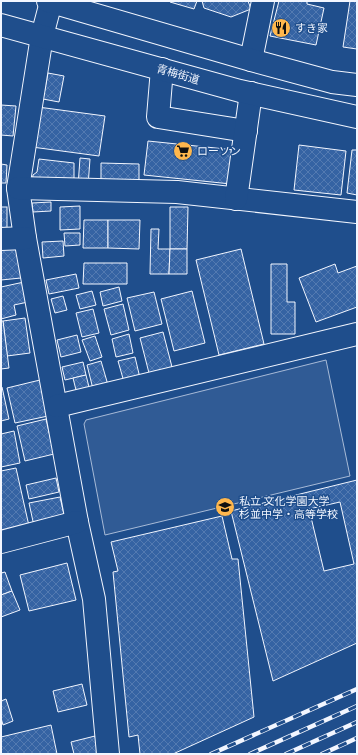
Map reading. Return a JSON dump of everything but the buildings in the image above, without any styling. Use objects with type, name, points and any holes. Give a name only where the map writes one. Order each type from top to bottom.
[{"type":"street","points":[[252,60],[263,1]]},
{"type":"street","points":[[108,754],[94,599],[77,522],[57,406],[25,238],[18,188],[42,36],[50,2],[332,82],[357,85]]},
{"type":"street","name":"青梅街道","points":[[1,26],[251,93],[357,117]]},
{"type":"street","points":[[162,69],[158,117],[246,131]]},
{"type":"street","points":[[236,199],[251,93]]},
{"type":"street","points":[[18,188],[178,192],[357,212]]},
{"type":"street","points":[[1,239],[25,238]]},
{"type":"street","points":[[57,406],[357,334]]},
{"type":"street","points":[[1,542],[77,522]]},
{"type":"shaded area","points":[[326,360],[350,476],[105,535],[84,424],[86,420]]},
{"type":"railway","points":[[211,754],[357,689]]},
{"type":"railway","points":[[250,754],[357,706]]},
{"type":"railway","points":[[286,754],[357,722]]},
{"type":"railway","points":[[322,754],[357,738]]},
{"type":"place","name":"すき家","points":[[281,28]]},
{"type":"place","name":"ローソン","points":[[183,151]]},
{"type":"place","name":"私立 文化学園大学 杉並中学・高等学校","points":[[225,507]]}]
